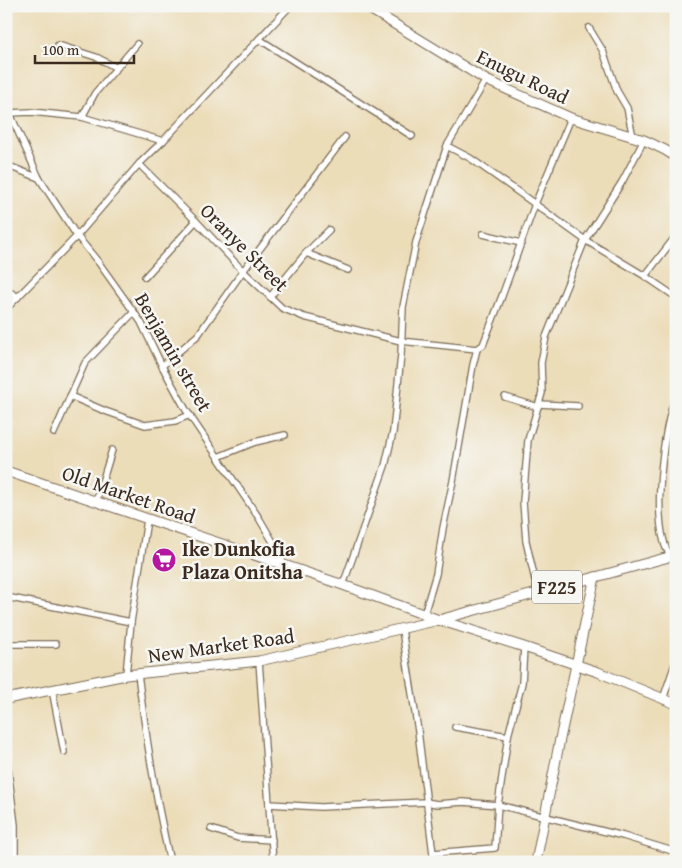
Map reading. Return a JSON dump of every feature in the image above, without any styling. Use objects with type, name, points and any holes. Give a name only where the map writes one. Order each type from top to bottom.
[{"type":"street","points":[[6,309],[77,236],[139,164],[290,6]]},
{"type":"street","name":"Enugu Road","points":[[365,6],[486,80],[571,118],[644,140],[676,157]]},
{"type":"street","points":[[589,28],[603,51],[617,91],[627,108],[632,137]]},
{"type":"street","points":[[259,39],[412,136]]},
{"type":"street","points":[[82,116],[96,93],[137,44]]},
{"type":"street","points":[[58,45],[96,57],[117,68]]},
{"type":"street","points":[[343,585],[385,466],[392,432],[402,340],[403,307],[416,242],[447,146],[486,80]]},
{"type":"street","name":"Benjamin street","points":[[6,105],[39,178],[77,236],[142,322],[162,366],[190,415],[259,518],[284,565]]},
{"type":"street","points":[[10,113],[31,112],[82,116],[163,141]]},
{"type":"street","points":[[424,614],[436,574],[477,349],[482,345],[535,204],[571,118]]},
{"type":"street","points":[[162,366],[198,335],[242,271],[345,137]]},
{"type":"street","points":[[538,593],[526,541],[523,502],[528,440],[542,393],[540,363],[546,337],[586,240],[622,182],[644,140]]},
{"type":"street","points":[[447,146],[470,158],[586,240],[676,297]]},
{"type":"street","name":"Oranye Street","points":[[139,164],[196,221],[242,271],[282,308],[304,317],[402,340],[477,349]]},
{"type":"street","points":[[6,165],[39,178]]},
{"type":"street","points":[[145,277],[196,221]]},
{"type":"street","points":[[270,296],[329,230]]},
{"type":"street","points":[[484,234],[521,243]]},
{"type":"street","points":[[645,276],[676,236]]},
{"type":"street","points":[[306,254],[348,270]]},
{"type":"street","points":[[6,290],[18,297]]},
{"type":"street","points":[[54,433],[85,363],[134,312]]},
{"type":"street","points":[[70,396],[145,425],[175,421],[190,415]]},
{"type":"street","points":[[673,556],[664,543],[660,496],[666,427],[676,396]]},
{"type":"street","points":[[505,397],[538,406],[578,406]]},
{"type":"street","points":[[218,457],[255,442],[285,435]]},
{"type":"street","points":[[96,502],[112,450]]},
{"type":"street","name":"Old Market Road","points":[[6,471],[343,585],[439,620],[598,672],[676,704]]},
{"type":"street","points":[[126,675],[130,622],[147,520]]},
{"type":"street","name":"F225","points":[[439,620],[673,556]]},
{"type":"street","points":[[536,862],[596,576]]},
{"type":"street","points":[[6,596],[130,622]]},
{"type":"street","name":"New Market Road","points":[[6,699],[126,675],[259,661],[402,630],[439,620]]},
{"type":"street","points":[[402,630],[418,731],[434,862]]},
{"type":"street","points":[[6,644],[56,644]]},
{"type":"street","points":[[433,853],[495,848],[498,805],[508,736],[522,683],[524,647]]},
{"type":"street","points":[[259,661],[274,862]]},
{"type":"street","points":[[663,699],[676,661]]},
{"type":"street","points":[[138,674],[146,745],[170,862]]},
{"type":"street","points":[[52,689],[64,752]]},
{"type":"street","points":[[455,726],[508,736]]},
{"type":"street","points":[[6,754],[15,825],[15,862]]},
{"type":"street","points":[[269,804],[321,807],[463,802],[498,805],[623,836],[676,852]]},
{"type":"street","points":[[211,829],[238,838],[272,840]]},
{"type":"place","name":"Ike Dunkofia Plaza Onitsha","points":[[164,560]]}]
